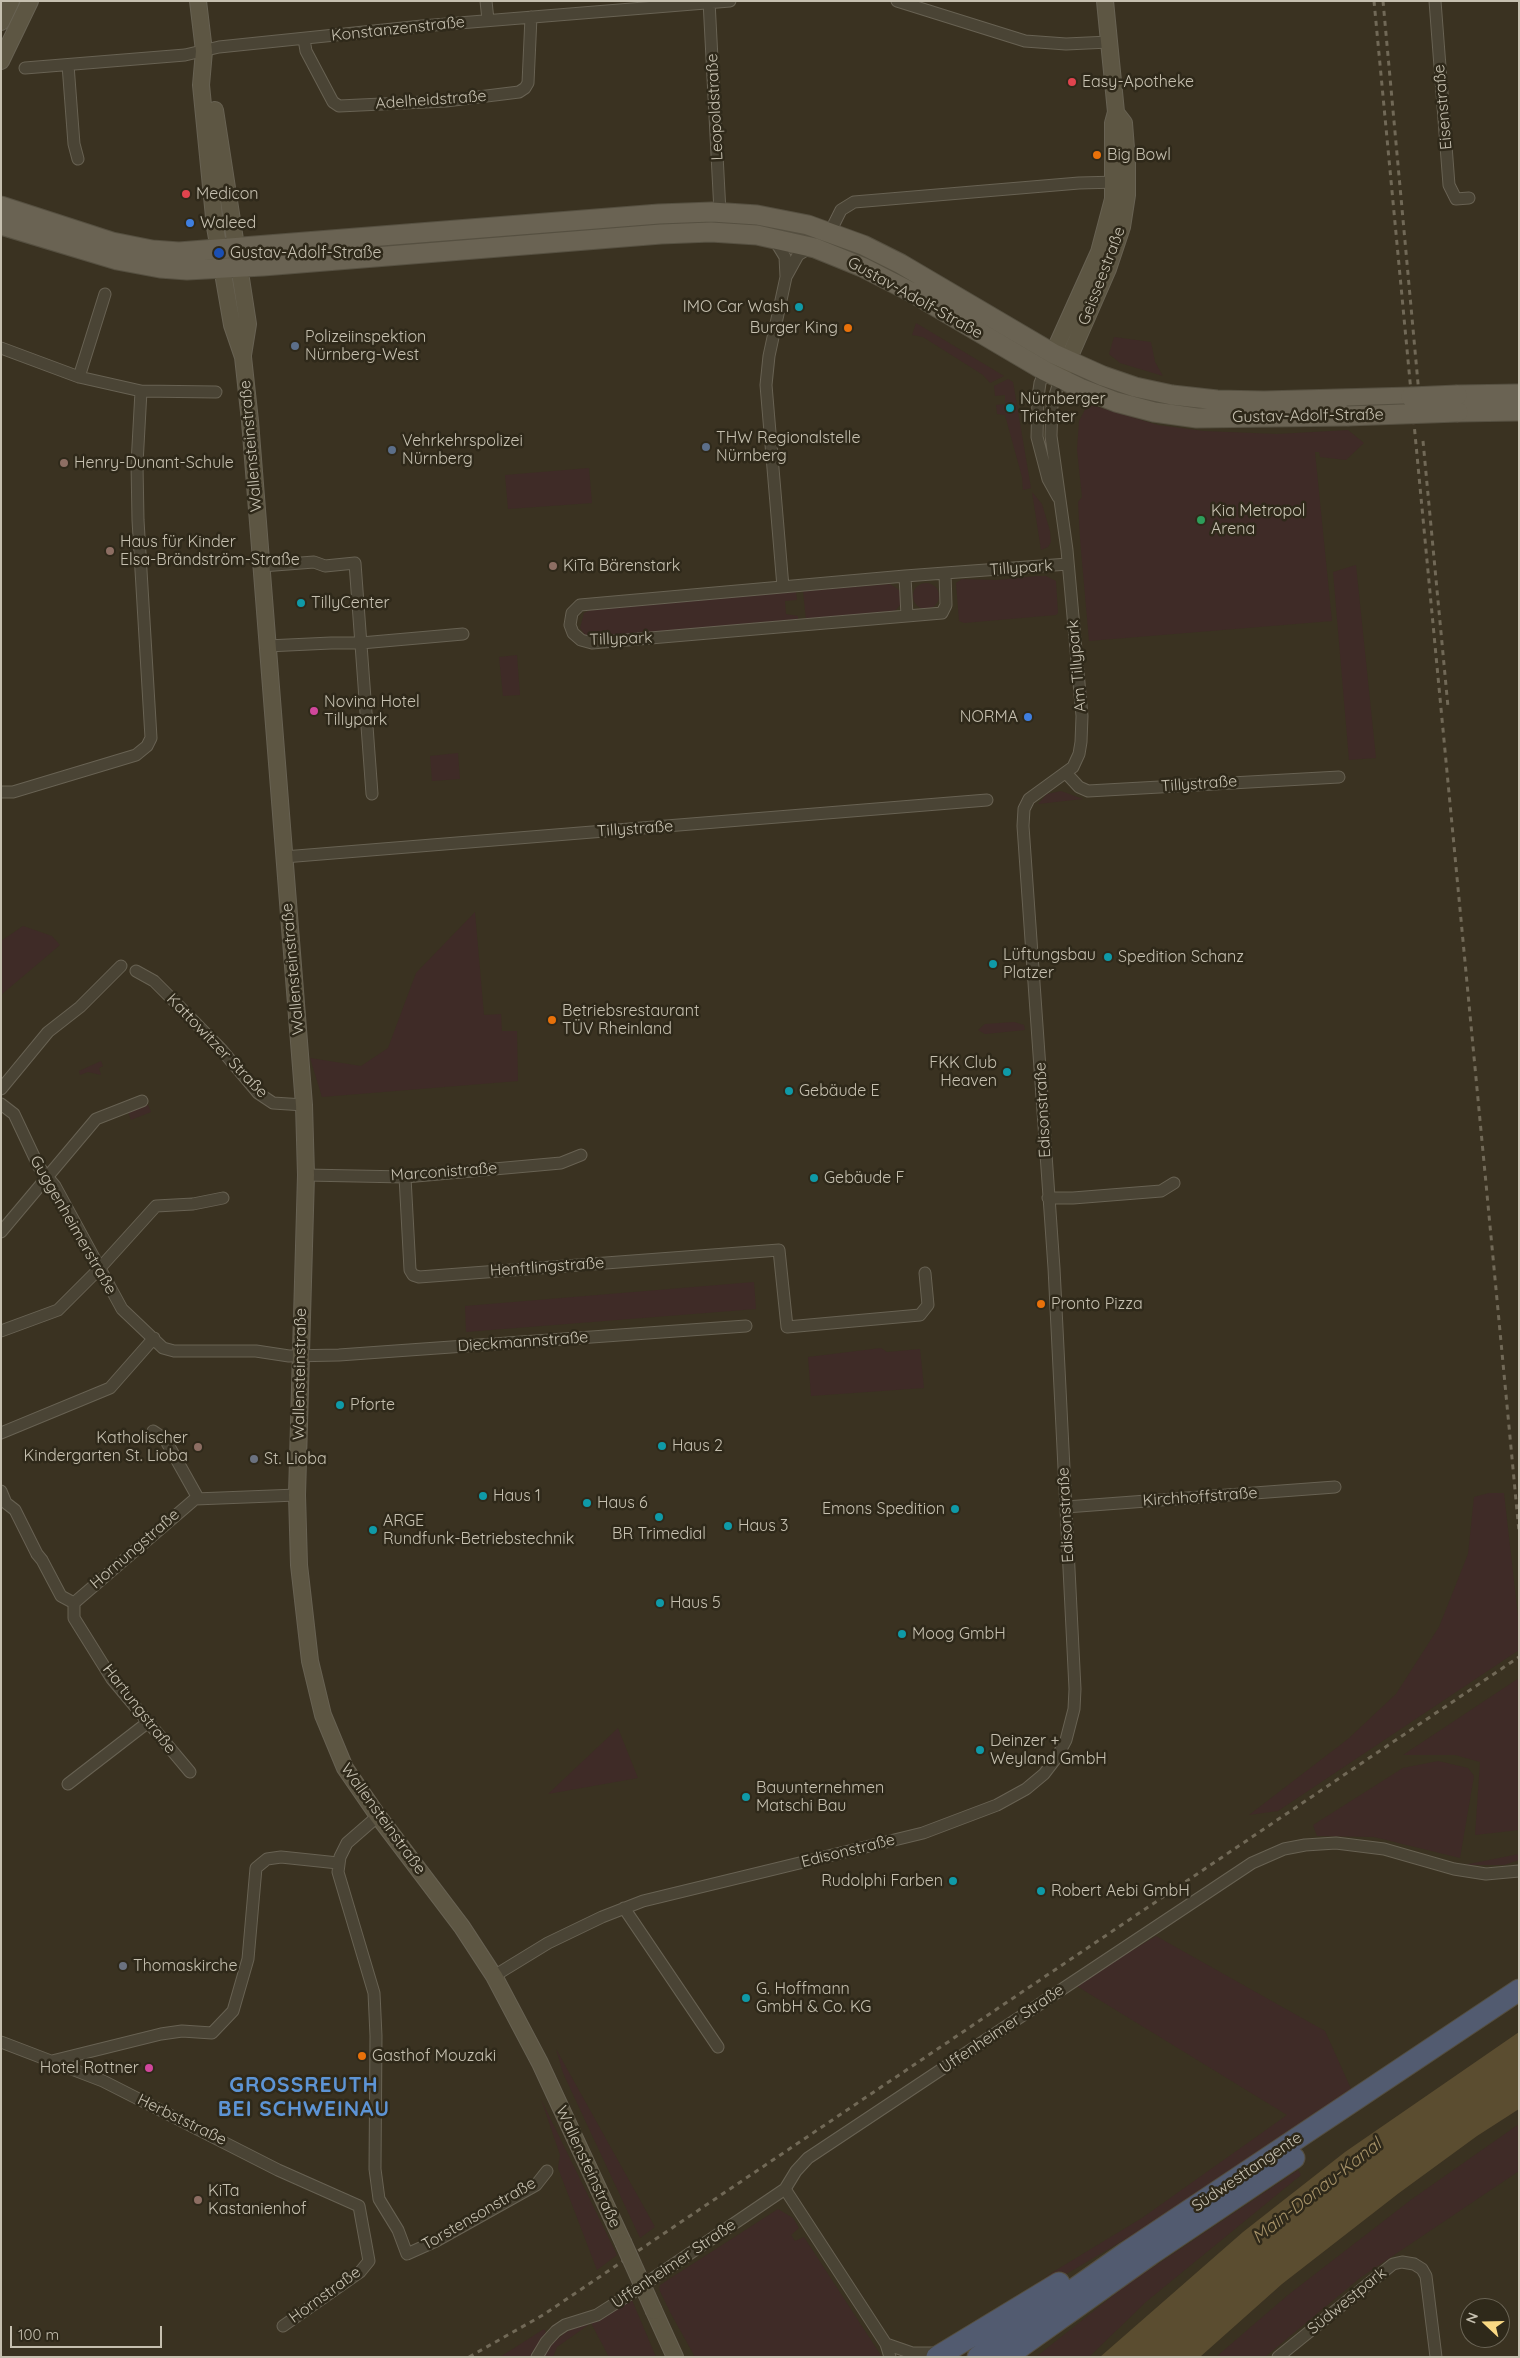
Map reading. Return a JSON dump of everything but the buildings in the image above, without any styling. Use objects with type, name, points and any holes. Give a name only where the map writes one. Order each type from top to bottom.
[{"type":"highway","name":"Südwesttangente","points":[[978,2357],[1127,2252],[1519,1990]]},
{"type":"highway","name":"Südwesttangente","points":[[1006,2357],[1151,2254],[1519,2008]]},
{"type":"highway","points":[[940,2355],[1090,2264],[1127,2252]]},
{"type":"highway","points":[[1030,2357],[1151,2254]]},
{"type":"main road","name":"Gustav-Adolf-Straße","points":[[1,206],[132,246],[179,252],[660,214],[720,212],[775,218],[830,232],[901,264],[1061,357],[1119,382],[1179,396],[1217,400],[1264,401],[1347,407]]},
{"type":"main road","name":"Gustav-Adolf-Straße","points":[[1,225],[69,247],[129,263],[174,269],[231,268],[669,234],[731,233],[773,238],[811,247],[849,261],[883,277],[1053,375],[1129,406],[1197,418],[1347,407],[1458,403],[1519,394]]},
{"type":"main road","name":"Gustav-Adolf-Straße","points":[[1458,403],[1519,410]]},
{"type":"street","points":[[1,22],[11,1]]},
{"type":"street","points":[[1,61],[30,1]]},
{"type":"street","name":"Wallensteinstraße","points":[[198,1],[204,51],[211,76],[227,249],[248,324],[243,357],[262,566],[304,1105],[306,1175],[297,1495],[302,1596],[310,1661],[329,1735],[344,1768],[456,1920],[494,1976],[544,2071],[675,2357]]},
{"type":"street","points":[[486,1],[488,20]]},
{"type":"street","name":"Konstanzenstraße","points":[[25,68],[185,55],[219,47],[488,20],[730,1]]},
{"type":"street","points":[[897,1],[1025,41],[1066,44],[1109,42]]},
{"type":"street","name":"Geisseestraße","points":[[1053,375],[1115,250],[1122,227],[1121,182],[1113,123],[1116,112],[1105,1]]},
{"type":"street","name":"Eisenstraße","points":[[1435,1],[1449,185],[1456,199],[1468,198]]},
{"type":"street","name":"Leopoldstraße","points":[[709,2],[720,212]]},
{"type":"street","name":"Adelheidstraße","points":[[304,39],[306,51],[333,102],[339,106],[446,101],[519,92],[525,88],[528,83],[531,17]]},
{"type":"street","points":[[68,65],[74,144],[78,159]]},
{"type":"street","points":[[830,232],[841,210],[854,202],[1079,183],[1121,182]]},
{"type":"street","points":[[773,238],[784,252],[786,277]]},
{"type":"street","points":[[783,587],[766,385],[769,356],[786,277],[795,259],[811,247]]},
{"type":"street","points":[[80,377],[105,294]]},
{"type":"street","points":[[1,348],[80,377],[141,390],[216,392]]},
{"type":"street","name":"Am Tillypark","points":[[1026,805],[1035,793],[1073,767],[1079,754],[1082,729],[1068,564],[1061,503],[1053,453],[1051,421],[1054,396],[1053,375],[1040,383],[1037,404],[1037,437],[1048,479],[1061,503]]},
{"type":"street","points":[[1,792],[13,792],[136,755],[147,746],[151,738],[138,520],[137,464],[141,390]]},
{"type":"street","points":[[262,566],[314,562],[325,566],[354,563],[372,794]]},
{"type":"street","name":"Tillypark","points":[[945,573],[946,605],[942,614],[592,643],[581,640],[573,633],[570,625],[572,613],[580,605],[905,576],[945,573],[1068,564]]},
{"type":"street","points":[[905,576],[907,616]]},
{"type":"street","points":[[267,646],[331,643],[361,644],[463,634]]},
{"type":"street","name":"Tillystraße","points":[[1066,773],[1079,787],[1088,791],[1339,776]]},
{"type":"street","name":"Tillystraße","points":[[284,857],[987,800]]},
{"type":"street","name":"Edisonstraße","points":[[494,1976],[540,1947],[624,1908],[690,1888],[828,1857],[937,1829],[997,1805],[1035,1783],[1058,1757],[1066,1740],[1074,1710],[1075,1689],[1054,1268],[1048,1198],[1039,1032],[1024,859],[1023,814],[1026,805]]},
{"type":"street","points":[[1,1089],[48,1032],[80,1007],[121,966]]},
{"type":"street","name":"Kattowitzer Straße","points":[[136,971],[154,981],[175,1002],[221,1049],[258,1093],[273,1103],[304,1105]]},
{"type":"street","points":[[1,1232],[96,1119],[142,1101]]},
{"type":"street","name":"Guggenheimerstraße","points":[[1,1104],[14,1114],[39,1167],[55,1186],[122,1309],[164,1348],[174,1352],[256,1351],[301,1356]]},
{"type":"street","name":"Marconistraße","points":[[306,1175],[405,1177],[561,1162],[581,1155]]},
{"type":"street","name":"Henftlingstraße","points":[[405,1177],[410,1270],[413,1275],[419,1277],[779,1250],[787,1326],[920,1315],[928,1305],[925,1273]]},
{"type":"street","points":[[1048,1198],[1073,1198],[1162,1191],[1174,1183]]},
{"type":"street","points":[[1,1332],[58,1310],[99,1269],[156,1206],[193,1204],[223,1198]]},
{"type":"street","name":"Dieckmannstraße","points":[[301,1356],[405,1351],[746,1326]]},
{"type":"street","points":[[1,1433],[110,1388],[154,1338]]},
{"type":"street","points":[[153,1431],[165,1439],[198,1498],[297,1495]]},
{"type":"street","name":"Kirchhoffstraße","points":[[1066,1508],[1335,1487]]},
{"type":"street","points":[[1,1491],[6,1502],[15,1510],[36,1554],[42,1560],[61,1596],[74,1604]]},
{"type":"street","name":"Hornungstraße","points":[[74,1604],[188,1502],[198,1498]]},
{"type":"street","name":"Hartungstraße","points":[[74,1604],[74,1618],[112,1679],[190,1772]]},
{"type":"street","points":[[68,1784],[147,1723]]},
{"type":"street","points":[[359,2206],[379,2199],[375,2169],[376,2036],[374,1993],[340,1879],[338,1863],[347,1843],[378,1816]]},
{"type":"street","name":"Uffenheimer Straße","points":[[537,2357],[546,2342],[556,2331],[565,2325],[597,2315],[785,2189],[796,2171],[808,2158],[1252,1863],[1276,1853],[1305,1845],[1336,1842],[1384,1849],[1454,1870],[1486,1874],[1519,1871]]},
{"type":"street","points":[[52,2061],[161,2034],[182,2031],[212,2033],[233,2011],[248,1959],[256,1868],[267,1858],[281,1857],[338,1863]]},
{"type":"street","points":[[624,1908],[718,2047]]},
{"type":"street","name":"Herbststraße","points":[[1,2042],[103,2081],[278,2170],[359,2206]]},
{"type":"street","name":"Torstensonstraße","points":[[379,2199],[398,2230],[407,2254],[436,2241],[536,2185],[547,2171]]},
{"type":"street","points":[[785,2189],[886,2344],[890,2357]]},
{"type":"street","name":"Hornstraße","points":[[283,2326],[360,2272],[369,2261],[359,2206]]},
{"type":"street","name":"Südwestpark","points":[[1278,2357],[1393,2264],[1402,2262],[1414,2264],[1422,2269],[1426,2276],[1436,2357]]},
{"type":"street","points":[[886,2344],[912,2352],[940,2355]]},
{"type":"shaded area","points":[[722,219],[783,226],[855,248],[1029,347],[1027,350],[761,230],[358,250],[384,244]]},
{"type":"shaded area","points":[[916,323],[1004,376],[990,383],[983,375],[923,337],[912,335]]},
{"type":"shaded area","points":[[1114,337],[1151,342],[1155,362],[1163,376],[1120,363],[1109,354]]},
{"type":"shaded area","points":[[1008,379],[1013,382],[1031,488],[1023,490],[1022,477],[1005,415],[997,414],[996,405],[1005,404],[1005,395],[995,396],[994,386]]},
{"type":"shaded area","name":"Kia Metropol Arena","points":[[1088,404],[1158,425],[1204,431],[1277,434],[1348,430],[1364,443],[1346,460],[1320,457],[1319,452],[1315,452],[1332,621],[1089,641],[1080,539],[1078,502],[1082,497],[1077,450],[1079,421]]},
{"type":"shaded area","points":[[589,468],[592,503],[508,509],[505,475]]},
{"type":"shaded area","points":[[1032,492],[1042,504],[1050,531],[1051,542],[1048,547],[1041,550]]},
{"type":"shaded area","points":[[1356,565],[1376,758],[1349,760],[1333,572]]},
{"type":"shaded area","points":[[1046,576],[1056,581],[1058,613],[1056,615],[964,623],[959,621],[956,583],[962,579],[997,580]]},
{"type":"shaded area","points":[[926,583],[935,587],[939,596],[935,605],[926,609],[917,605],[913,596],[917,587]]},
{"type":"shaded area","points":[[890,584],[899,590],[901,597],[900,605],[895,611],[806,620],[803,591]]},
{"type":"shaded area","points":[[796,592],[797,600],[785,601],[786,614],[798,616],[798,621],[593,638],[585,635],[580,628],[584,613],[594,608]]},
{"type":"shaded area","points":[[517,655],[520,695],[503,696],[499,657]]},
{"type":"shaded area","points":[[458,753],[460,779],[432,781],[430,756]]},
{"type":"shaded area","points":[[1061,791],[1083,799],[1038,804],[1047,794]]},
{"type":"shaded area","points":[[475,912],[484,1015],[501,1014],[502,1031],[517,1031],[518,1081],[322,1097],[310,1058],[361,1066],[388,1048],[416,973]]},
{"type":"shaded area","points":[[23,926],[52,936],[60,945],[1,995],[1,941]]},
{"type":"shaded area","points":[[1014,1022],[1024,1025],[1025,1030],[985,1034],[978,1030],[985,1024]]},
{"type":"shaded area","points":[[101,1061],[103,1066],[99,1068],[101,1075],[88,1072],[80,1075],[79,1071]]},
{"type":"shaded area","points":[[148,1105],[151,1112],[131,1120],[128,1112]]},
{"type":"shaded area","points":[[754,1282],[756,1309],[466,1332],[465,1306]]},
{"type":"shaded area","points":[[881,1348],[887,1352],[920,1349],[924,1388],[811,1396],[808,1357]]},
{"type":"shaded area","points":[[1489,1493],[1504,1493],[1519,1625],[1519,1650],[1278,1811],[1249,1815],[1348,1739],[1396,1694],[1439,1627],[1468,1554],[1474,1497]]},
{"type":"shaded area","points":[[1519,1678],[1519,1830],[1475,1835],[1480,1762],[1455,1755],[1403,1755]]},
{"type":"shaded area","points":[[618,1728],[638,1778],[548,1794]]},
{"type":"shaded area","points":[[1438,1761],[1468,1768],[1474,1776],[1460,1858],[1374,1837],[1317,1836],[1313,1825],[1403,1768]]},
{"type":"shaded area","points":[[1519,1854],[1519,1860],[1504,1865],[1464,1865]]},
{"type":"shaded area","points":[[1156,1936],[1325,2031],[1352,2091],[1141,2230],[980,2325],[1053,2272],[1142,2218],[1287,2115],[1075,1985]]},
{"type":"shaded area","points":[[556,2049],[655,2227],[640,2238],[563,2073]]},
{"type":"shaded area","points":[[541,2099],[617,2255],[597,2270],[558,2168],[560,2155]]},
{"type":"shaded area","points":[[1519,2124],[1519,2171],[1360,2278],[1265,2357],[1216,2357],[1288,2295],[1412,2199]]},
{"type":"shaded area","points":[[1298,2170],[1301,2175],[1147,2301],[1089,2357],[1036,2357],[1125,2286]]},
{"type":"shaded area","points":[[778,2209],[793,2218],[799,2228],[791,2235],[795,2241],[804,2237],[882,2357],[695,2357],[670,2312],[659,2289],[660,2285]]},
{"type":"shaded area","points":[[632,2300],[656,2357],[609,2357],[591,2323]]},
{"type":"shaded area","points":[[591,2323],[557,2347],[553,2357],[543,2357],[551,2344],[569,2330]]},
{"type":"shaded area","points":[[544,2329],[546,2332],[532,2357],[500,2357]]},
{"type":"water","name":"Main-Donau-Kanal","points":[[1519,2032],[1519,2109],[1477,2136],[1399,2193],[1282,2284],[1200,2357],[1100,2357],[1243,2232],[1345,2152]]},
{"type":"railway","points":[[1374,1],[1519,1532]]},
{"type":"railway","points":[[1383,1],[1421,416]]},
{"type":"railway","points":[[1423,441],[1448,707]]},
{"type":"railway","points":[[469,2357],[543,2315],[1519,1657]]},
{"type":"place","name":"Easy-Apotheke","points":[[1072,82]]},
{"type":"place","name":"Big Bowl","points":[[1097,155]]},
{"type":"place","name":"Medicon","points":[[186,194]]},
{"type":"place","name":"Waleed","points":[[190,223]]},
{"type":"place","name":"Gustav-Adolf-Straße","points":[[219,253]]},
{"type":"place","name":"IMO Car Wash","points":[[799,307]]},
{"type":"place","name":"Burger King","points":[[848,328]]},
{"type":"place","name":"Polizeiinspektion Nürnberg-West","points":[[295,346]]},
{"type":"place","name":"Nürnberger Trichter","points":[[1010,408]]},
{"type":"place","name":"THW Regionalstelle Nürnberg","points":[[706,447]]},
{"type":"place","name":"Vehrkehrspolizei Nürnberg","points":[[392,450]]},
{"type":"place","name":"Henry-Dunant-Schule","points":[[64,463]]},
{"type":"place","name":"Kia Metropol Arena","points":[[1201,520]]},
{"type":"place","name":"Haus für Kinder Elsa-Brändström-Straße","points":[[110,551]]},
{"type":"place","name":"KiTa Bärenstark","points":[[553,566]]},
{"type":"place","name":"TillyCenter","points":[[301,603]]},
{"type":"place","name":"Novina Hotel Tillypark","points":[[314,711]]},
{"type":"place","name":"NORMA","points":[[1028,717]]},
{"type":"place","name":"Spedition Schanz","points":[[1108,957]]},
{"type":"place","name":"Lüftungsbau Platzer","points":[[993,964]]},
{"type":"place","name":"Betriebsrestaurant TÜV Rheinland","points":[[552,1020]]},
{"type":"place","name":"FKK Club Heaven","points":[[1007,1072]]},
{"type":"place","name":"Gebäude E","points":[[789,1091]]},
{"type":"place","name":"Gebäude F","points":[[814,1178]]},
{"type":"place","name":"Pronto Pizza","points":[[1041,1304]]},
{"type":"place","name":"Pforte","points":[[340,1405]]},
{"type":"place","name":"Haus 2","points":[[662,1446]]},
{"type":"place","name":"Katholischer Kindergarten St. Lioba","points":[[198,1447]]},
{"type":"place","name":"St. Lioba","points":[[254,1459]]},
{"type":"place","name":"Haus 1","points":[[483,1496]]},
{"type":"place","name":"Haus 6","points":[[587,1503]]},
{"type":"place","name":"Emons Spedition","points":[[955,1509]]},
{"type":"place","name":"BR Trimedial","points":[[659,1517]]},
{"type":"place","name":"Haus 3","points":[[728,1526]]},
{"type":"place","name":"ARGE Rundfunk-Betriebstechnik","points":[[373,1530]]},
{"type":"place","name":"Haus 5","points":[[660,1603]]},
{"type":"place","name":"Moog GmbH","points":[[902,1634]]},
{"type":"place","name":"Deinzer + Weyland GmbH","points":[[980,1750]]},
{"type":"place","name":"Bauunternehmen Matschi Bau","points":[[746,1797]]},
{"type":"place","name":"Rudolphi Farben","points":[[953,1881]]},
{"type":"place","name":"Robert Aebi GmbH","points":[[1041,1891]]},
{"type":"place","name":"Thomaskirche","points":[[123,1966]]},
{"type":"place","name":"G. Hoffmann GmbH & Co. KG","points":[[746,1998]]},
{"type":"place","name":"Gasthof Mouzaki","points":[[362,2056]]},
{"type":"place","name":"Hotel Rottner","points":[[149,2068]]},
{"type":"place","name":"KiTa Kastanienhof","points":[[198,2200]]},
{"type":"district","name":"GROSSREUTH BEI SCHWEINAU","points":[[304,2098]]}]
